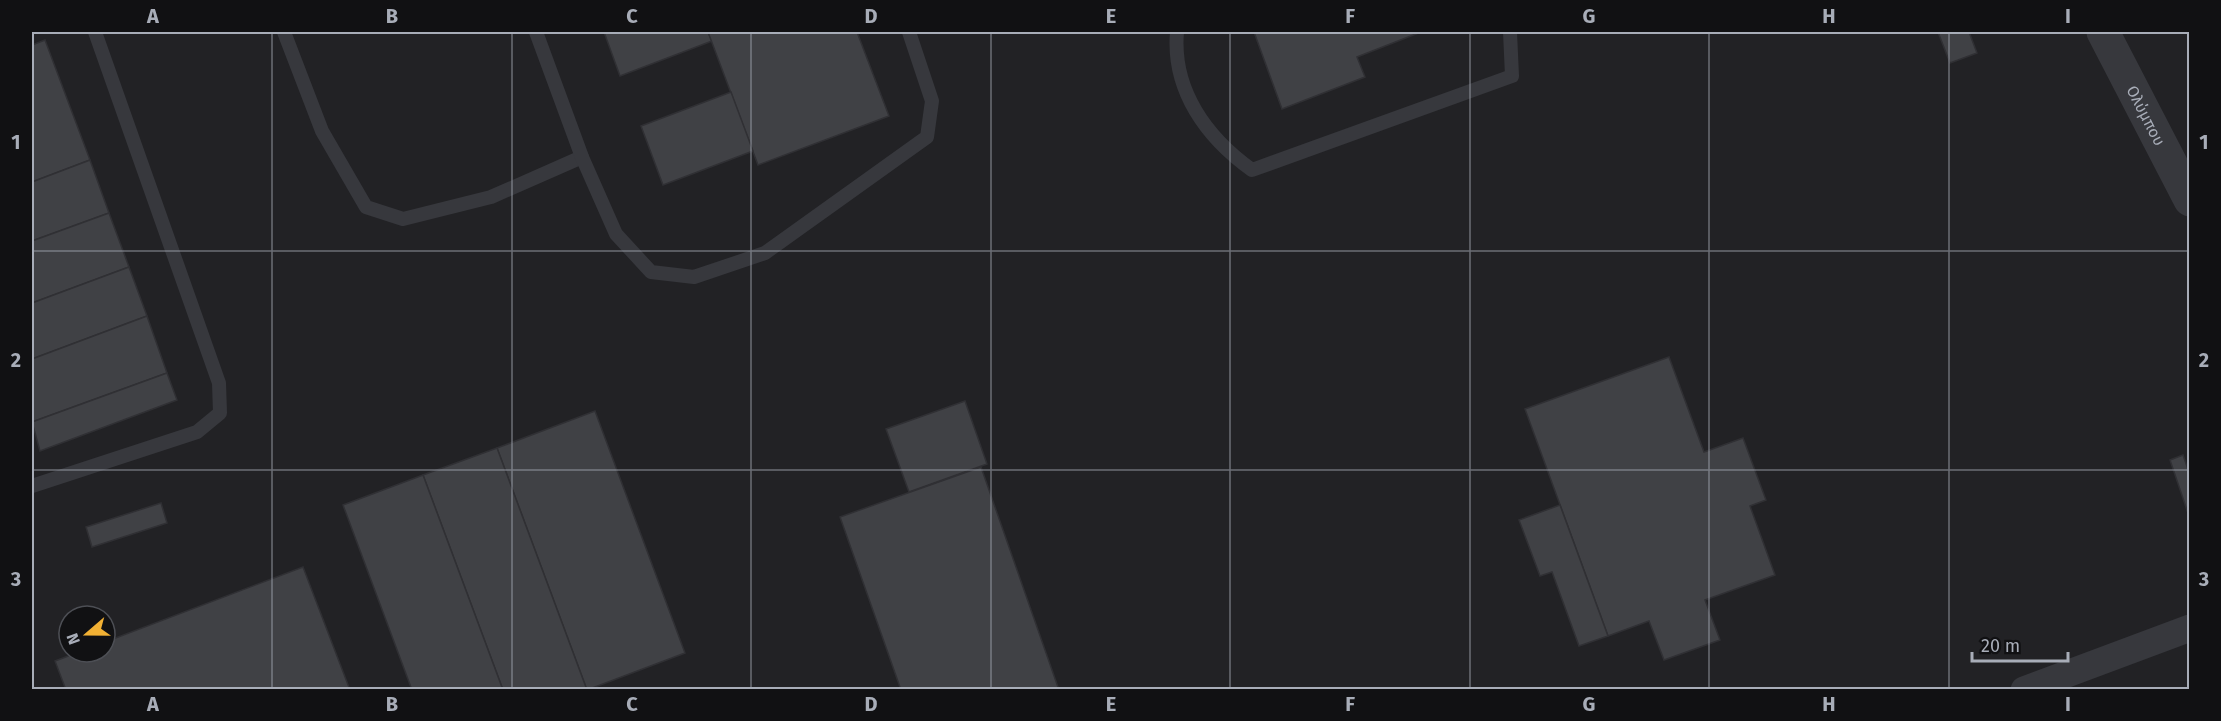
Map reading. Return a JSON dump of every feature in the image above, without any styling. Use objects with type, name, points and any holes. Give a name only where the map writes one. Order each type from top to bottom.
[{"type":"street","name":"Ολύμπου","points":[[2103,32],[2190,200]]},
{"type":"street","points":[[2024,690],[2190,628]]},
{"type":"lane","points":[[32,486],[197,432],[220,413],[219,383],[95,32]]},
{"type":"lane","points":[[284,32],[322,131],[366,207],[403,219],[491,197],[582,157]]},
{"type":"lane","points":[[536,32],[582,157],[616,234],[651,272],[694,277],[765,253],[927,137],[932,100],[909,32]]},
{"type":"lane","points":[[1177,32],[1179,67],[1186,91],[1197,115],[1212,136],[1252,170],[1512,76],[1510,32]]},
{"type":"shaded area","points":[[32,32],[2103,32],[2189,200],[2189,689],[32,689]]},
{"type":"shaded area","points":[[2121,32],[2189,32],[2189,170]]},
{"type":"building","points":[[604,32],[708,32],[712,41],[620,76]]},
{"type":"building","points":[[708,32],[857,32],[889,116],[758,165]]},
{"type":"building","points":[[1254,32],[1421,32],[1357,57],[1365,77],[1282,109]]},
{"type":"building","points":[[1938,32],[1969,32],[1977,53],[1950,63]]},
{"type":"building","points":[[45,40],[90,160],[32,182],[32,45]]},
{"type":"building","points":[[731,92],[753,151],[663,185],[641,126]]},
{"type":"building","points":[[90,160],[109,213],[32,241],[32,182]]},
{"type":"building","points":[[109,213],[129,267],[32,303],[32,241]]},
{"type":"building","points":[[129,267],[147,316],[32,359],[32,303]]},
{"type":"building","points":[[147,316],[167,373],[32,422],[32,359]]},
{"type":"building","points":[[1669,357],[1704,452],[1743,438],[1766,500],[1750,506],[1775,575],[1705,600],[1720,640],[1664,660],[1649,621],[1608,636],[1525,409]]},
{"type":"building","points":[[167,373],[177,400],[40,451],[32,422]]},
{"type":"building","points":[[965,401],[987,464],[909,492],[886,429]]},
{"type":"building","points":[[595,411],[685,653],[587,690],[497,448]]},
{"type":"building","points":[[497,448],[587,690],[503,690],[423,475]]},
{"type":"building","points":[[2183,455],[2190,475],[2190,519],[2170,460]]},
{"type":"building","points":[[981,467],[1059,690],[901,690],[840,517]]},
{"type":"building","points":[[423,475],[503,690],[412,690],[343,505]]},
{"type":"building","points":[[161,503],[167,523],[92,547],[86,527]]},
{"type":"building","points":[[1560,505],[1608,636],[1579,646],[1552,572],[1540,576],[1519,520]]},
{"type":"building","points":[[303,567],[350,690],[66,690],[55,661],[57,660],[57,664],[117,664],[117,637]]}]
